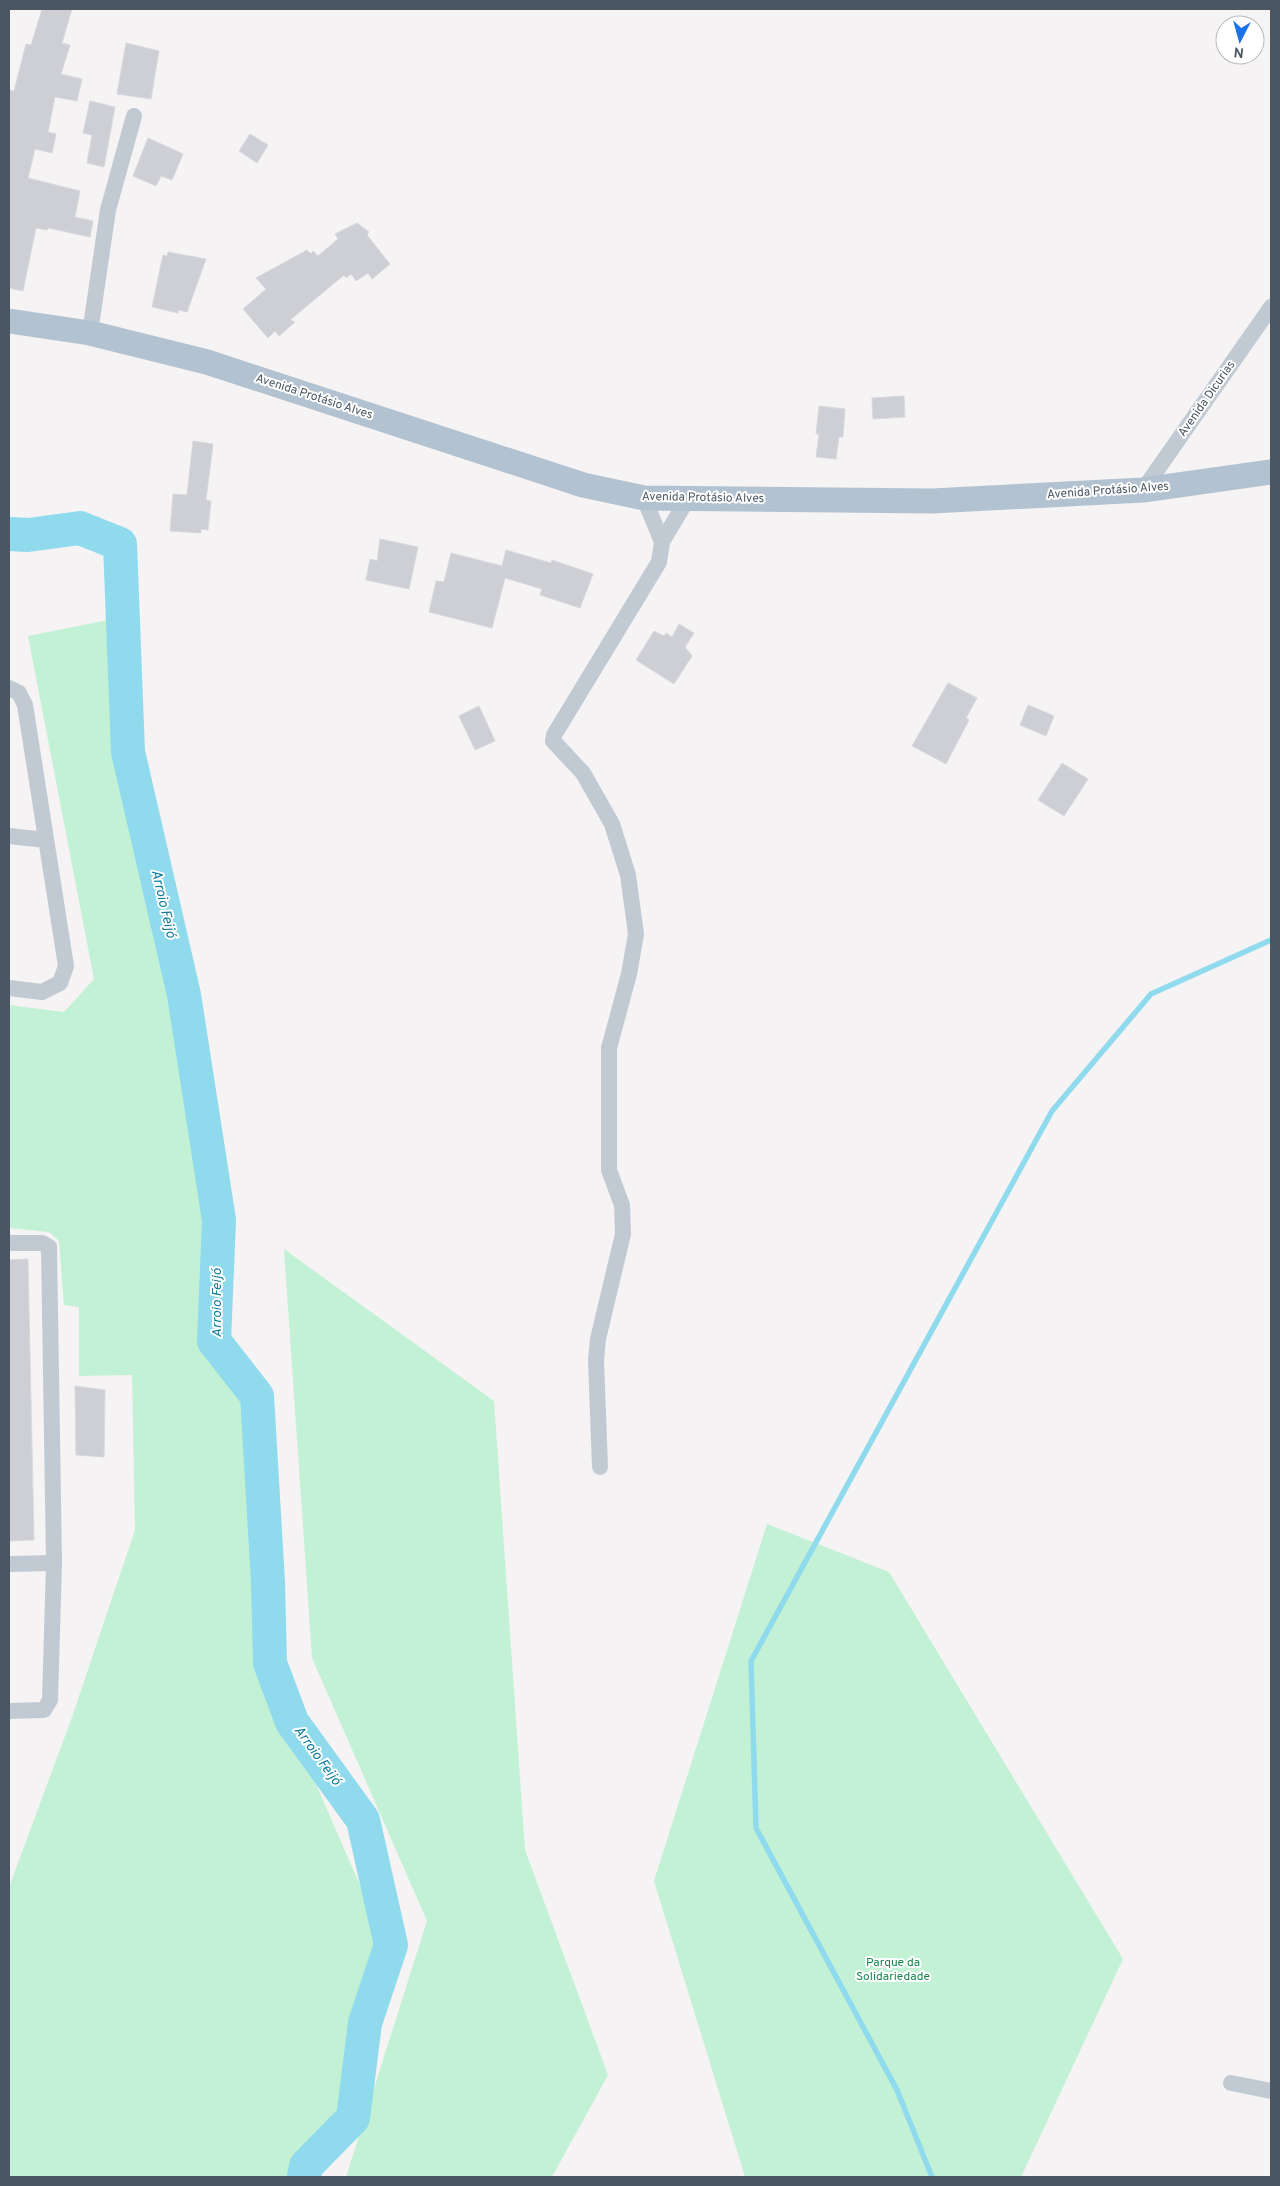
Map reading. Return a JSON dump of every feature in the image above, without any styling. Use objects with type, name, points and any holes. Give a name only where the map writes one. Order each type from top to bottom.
[{"type":"main road","name":"Avenida Protásio Alves","points":[[9,321],[90,333],[207,362],[584,485],[644,498],[932,501],[1143,490],[1271,472]]},
{"type":"street","points":[[90,333],[108,210],[134,116]]},
{"type":"street","name":"Avenida Dicurias","points":[[1143,490],[1271,307]]},
{"type":"street","points":[[644,498],[662,542]]},
{"type":"street","points":[[600,1467],[596,1360],[598,1340],[623,1234],[622,1205],[609,1170],[609,1048],[629,974],[636,934],[628,875],[612,824],[583,773],[553,741],[554,735],[660,562],[662,542],[688,498]]},
{"type":"street","points":[[9,688],[19,694],[25,705],[66,966],[60,983],[42,992],[9,988]]},
{"type":"street","points":[[9,836],[46,840]]},
{"type":"street","points":[[9,1242],[42,1243],[49,1247],[54,1563],[50,1700],[44,1710],[9,1711]]},
{"type":"street","points":[[9,1564],[54,1563]]},
{"type":"street","points":[[1231,2083],[1271,2091]]},
{"type":"green space","points":[[118,618],[122,752],[184,1059],[210,1216],[207,1340],[248,1398],[262,1660],[386,1945],[358,2021],[347,2109],[301,2159],[299,2177],[9,2177],[9,1887],[71,1720],[135,1530],[132,1375],[79,1376],[79,1307],[64,1305],[59,1241],[49,1232],[9,1228],[9,1005],[64,1012],[94,979],[28,636]]},
{"type":"green space","points":[[284,1249],[494,1401],[525,1850],[608,2075],[552,2177],[346,2177],[427,1921],[312,1658]]},
{"type":"green space","name":"Parque da Solidariedade","points":[[767,1524],[889,1572],[1123,1959],[1021,2177],[745,2177],[654,1881]]},
{"type":"building","points":[[42,9],[72,9],[62,43],[70,45],[61,74],[82,79],[77,101],[55,97],[48,132],[56,134],[52,153],[35,149],[28,178],[80,191],[75,217],[93,221],[90,237],[48,228],[47,230],[36,228],[23,291],[9,288],[9,90],[14,91],[26,44],[31,45]]},
{"type":"building","points":[[126,43],[159,51],[151,99],[117,94]]},
{"type":"building","points":[[90,101],[115,107],[104,167],[87,163],[92,135],[83,133]]},
{"type":"building","points":[[250,134],[268,145],[257,163],[239,151]]},
{"type":"building","points":[[148,138],[183,154],[172,180],[161,176],[156,186],[133,176]]},
{"type":"building","points":[[357,223],[369,232],[367,235],[390,264],[372,279],[368,273],[356,281],[351,274],[346,278],[344,275],[290,320],[295,322],[279,336],[275,331],[268,338],[243,309],[266,289],[256,278],[307,250],[311,254],[313,251],[318,256],[338,239],[335,234]]},
{"type":"building","points":[[168,252],[206,259],[187,312],[179,310],[178,313],[152,307],[163,255],[167,256]]},
{"type":"building","points":[[904,396],[905,417],[873,419],[872,398]]},
{"type":"building","points":[[819,406],[845,409],[843,437],[839,437],[836,459],[816,457],[819,434],[816,434]]},
{"type":"building","points":[[193,441],[213,444],[206,500],[211,501],[208,530],[201,529],[201,533],[170,531],[173,494],[187,495]]},
{"type":"building","points":[[380,539],[418,547],[409,589],[366,580],[370,559],[377,561]]},
{"type":"building","points":[[506,550],[551,563],[552,560],[593,574],[580,608],[540,595],[542,589],[505,578],[492,628],[429,612],[436,581],[444,582],[451,553],[502,566]]},
{"type":"building","points":[[679,624],[694,633],[685,647],[692,656],[674,684],[636,660],[654,631],[664,636],[666,633],[672,637]]},
{"type":"building","points":[[948,683],[977,698],[966,718],[969,720],[946,764],[912,746]]},
{"type":"building","points":[[1028,705],[1054,716],[1046,736],[1020,725]]},
{"type":"building","points":[[479,706],[495,741],[475,750],[459,716]]},
{"type":"building","points":[[1062,763],[1088,779],[1064,816],[1038,800]]},
{"type":"building","points":[[28,1259],[34,1540],[9,1541],[9,1260]]},
{"type":"building","points":[[75,1386],[105,1390],[104,1457],[76,1455]]},
{"type":"waterway","name":"Arroio Feijó","points":[[9,534],[28,535],[80,528],[120,544],[128,752],[184,995],[219,1220],[214,1341],[257,1396],[268,1582],[270,1663],[292,1722],[363,1820],[391,1945],[365,2023],[353,2118],[306,2166],[304,2177]]},
{"type":"waterway","points":[[932,2177],[897,2090],[756,1828],[751,1661],[1052,1111],[1151,994],[1271,940]]}]
